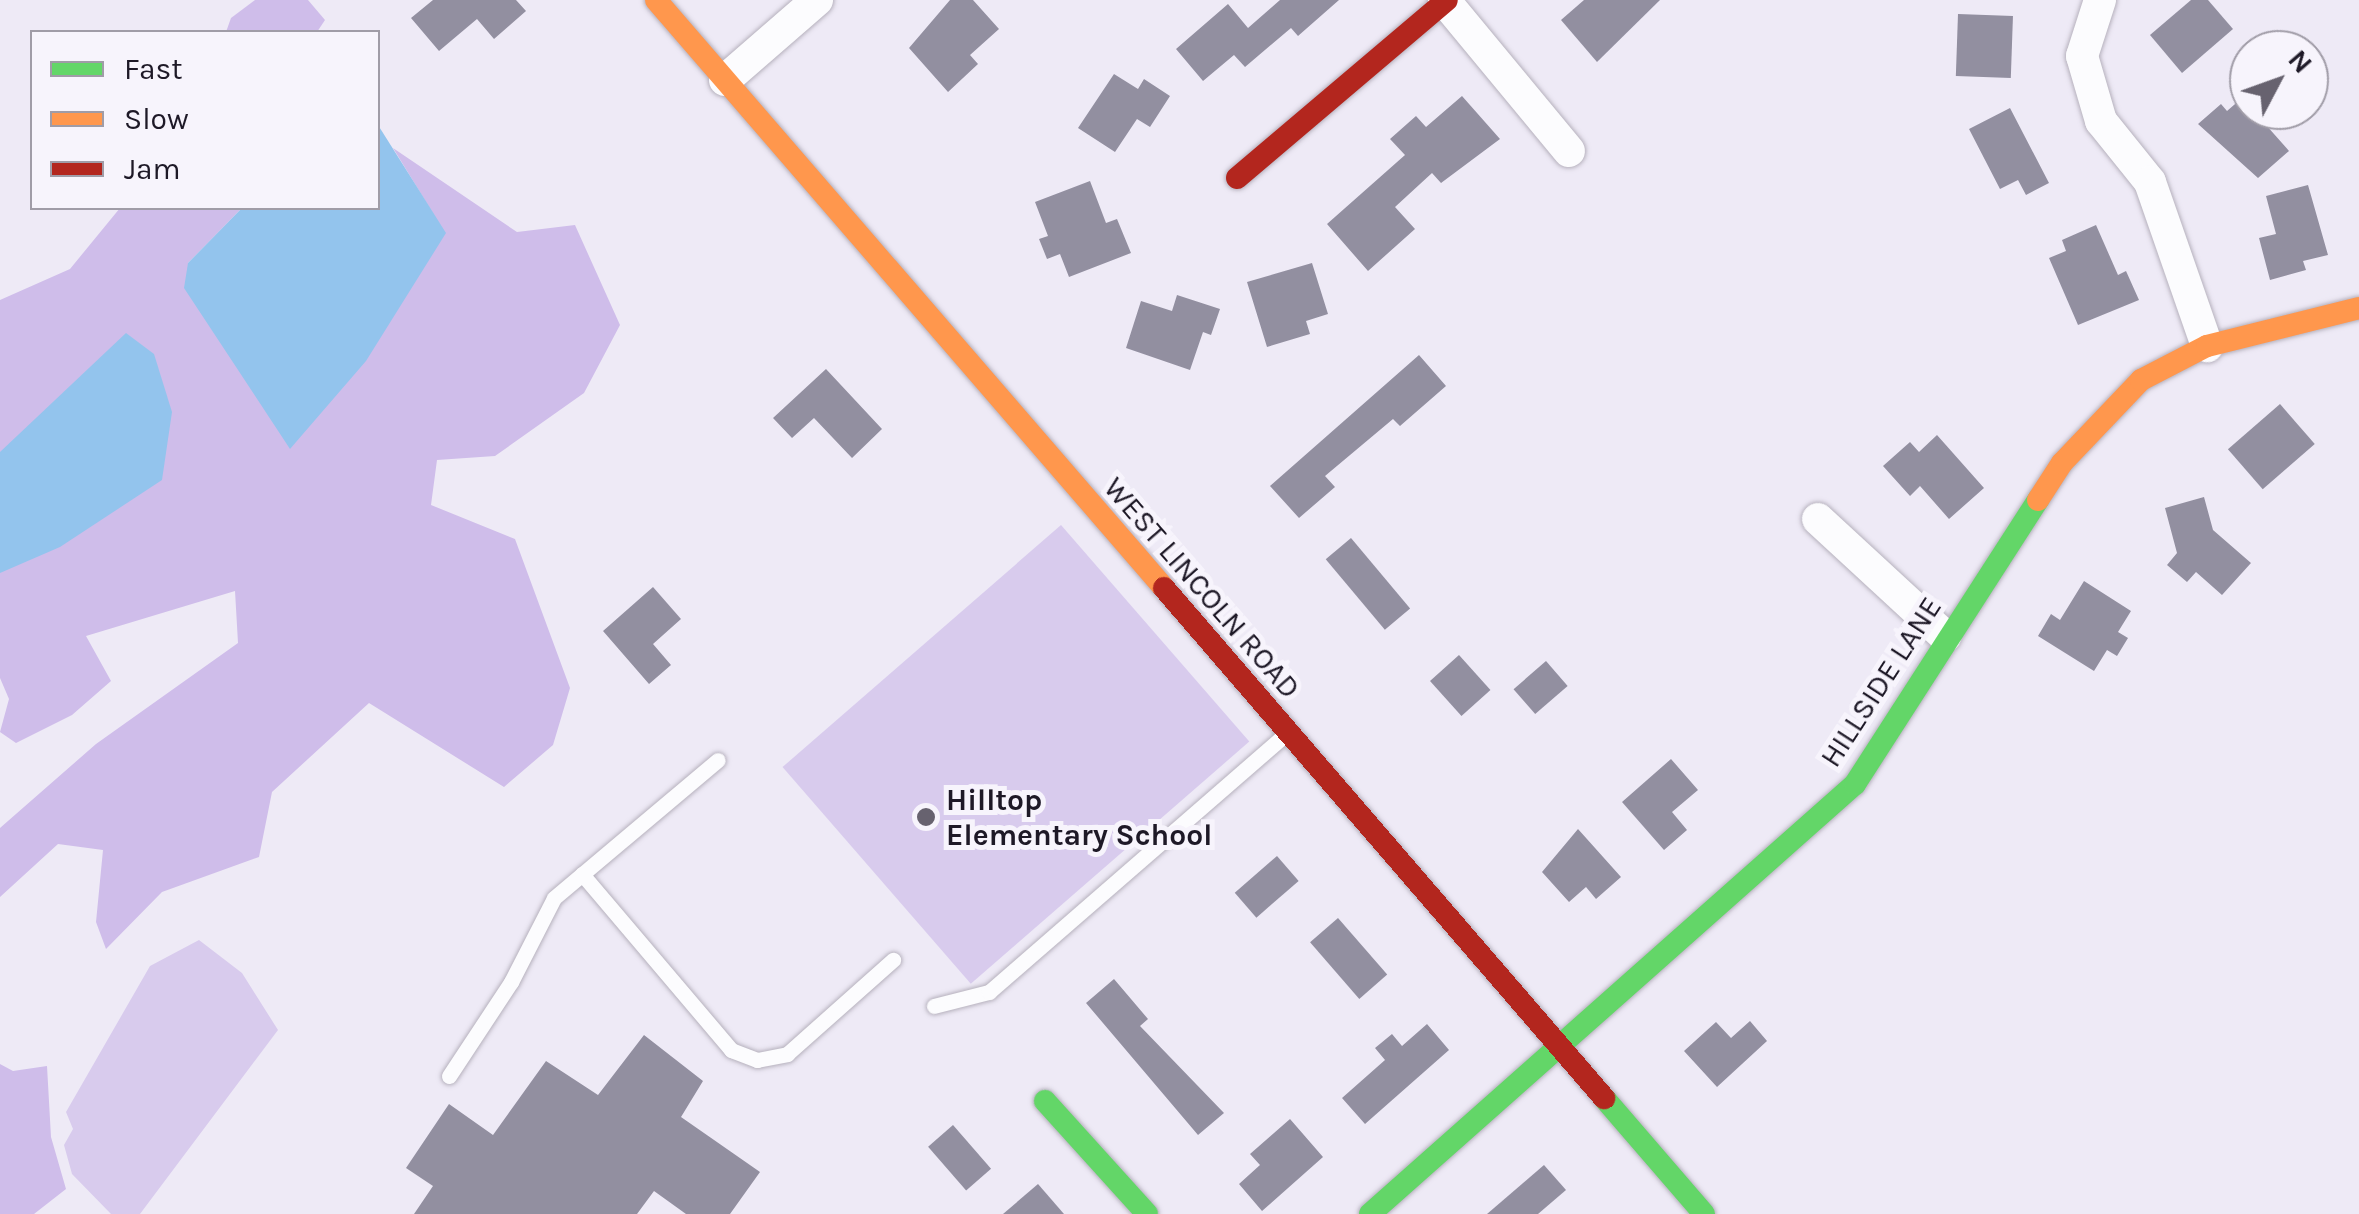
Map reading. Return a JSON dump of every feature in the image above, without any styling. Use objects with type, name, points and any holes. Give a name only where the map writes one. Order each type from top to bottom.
[{"type":"street","name":"WEST LINCOLN ROAD","points":[[656,0],[1704,1214]]},
{"type":"street","points":[[725,80],[816,0]]},
{"type":"street","points":[[1237,178],[1445,0],[1570,151]]},
{"type":"street","points":[[2100,0],[2082,56],[2101,121],[2150,182],[2207,346]]},
{"type":"street","name":"HILLSIDE LANE","points":[[1370,1214],[1560,1050],[1855,784],[1945,636],[2062,462],[2141,380],[2207,346],[2359,308]]},
{"type":"street","points":[[1818,519],[1945,636]]},
{"type":"street","points":[[1046,1101],[1147,1214]]},
{"type":"lane","points":[[934,1006],[989,992],[1287,733]]},
{"type":"lane","points":[[449,1076],[511,982],[554,898],[718,760]]},
{"type":"lane","points":[[582,874],[732,1050],[757,1060],[786,1054],[893,960]]},
{"type":"shaded area","points":[[255,0],[308,0],[325,20],[318,30],[227,30],[231,18]]},
{"type":"shaded area","points":[[393,148],[517,232],[575,225],[620,325],[584,393],[495,456],[437,460],[431,505],[515,539],[570,688],[553,745],[504,787],[369,703],[272,792],[259,857],[162,892],[106,949],[96,922],[103,850],[58,844],[0,897],[0,828],[96,744],[238,643],[235,591],[86,636],[111,681],[72,715],[16,743],[0,732],[9,699],[0,678],[0,300],[70,269],[118,210],[240,210],[188,263],[445,233]]},
{"type":"shaded area","points":[[1061,525],[1249,742],[971,984],[783,767]]},
{"type":"shaded area","points":[[199,940],[242,973],[278,1030],[140,1214],[111,1214],[72,1174],[64,1145],[73,1129],[66,1112],[150,966]]},
{"type":"shaded area","points":[[0,1064],[13,1071],[47,1066],[51,1137],[66,1189],[34,1214],[0,1214]]},
{"type":"water","points":[[380,128],[446,233],[366,361],[290,449],[184,288],[188,263],[240,210],[380,210]]},
{"type":"water","points":[[126,333],[154,354],[172,412],[162,480],[60,547],[0,573],[0,452]]},
{"type":"building","points":[[433,0],[516,0],[526,11],[494,39],[477,19],[439,51],[411,18]]},
{"type":"building","points":[[950,0],[973,0],[999,29],[970,55],[978,64],[948,92],[909,48]]},
{"type":"building","points":[[1280,0],[1339,0],[1298,36],[1291,28],[1245,67],[1234,55],[1203,81],[1176,49],[1228,4],[1248,28]]},
{"type":"building","points":[[1584,0],[1660,0],[1597,62],[1561,20]]},
{"type":"building","points":[[2191,0],[2208,0],[2233,29],[2182,73],[2150,35]]},
{"type":"building","points":[[1958,14],[2013,16],[2011,78],[1956,76]]},
{"type":"building","points":[[1114,74],[1138,89],[1144,79],[1170,96],[1150,127],[1137,119],[1115,152],[1078,128]]},
{"type":"building","points":[[1462,96],[1500,139],[1441,183],[1432,173],[1395,207],[1415,229],[1368,271],[1327,224],[1405,155],[1390,139],[1416,116],[1426,127]]},
{"type":"building","points":[[2221,104],[2227,111],[2229,130],[2270,130],[2289,151],[2258,178],[2198,124]]},
{"type":"building","points":[[2010,108],[2049,183],[2026,195],[2018,180],[2000,189],[1969,129]]},
{"type":"building","points":[[1090,181],[1106,223],[1117,219],[1131,253],[1069,277],[1060,254],[1047,259],[1039,239],[1048,236],[1035,202]]},
{"type":"building","points":[[2308,185],[2328,255],[2303,261],[2306,270],[2270,280],[2259,238],[2276,234],[2266,196]]},
{"type":"building","points":[[2096,225],[2118,275],[2126,271],[2139,300],[2078,325],[2049,258],[2066,251],[2062,240]]},
{"type":"building","points":[[1312,263],[1328,314],[1306,321],[1310,334],[1267,347],[1247,282]]},
{"type":"building","points":[[1177,295],[1220,309],[1211,335],[1203,332],[1190,370],[1126,348],[1141,301],[1172,311]]},
{"type":"building","points":[[1419,355],[1446,386],[1400,426],[1393,419],[1325,476],[1335,487],[1299,518],[1270,486]]},
{"type":"building","points":[[826,369],[882,429],[852,458],[814,418],[792,438],[773,418]]},
{"type":"building","points":[[2280,404],[2315,444],[2263,489],[2228,449]]},
{"type":"building","points":[[1937,435],[1984,488],[1949,519],[1920,486],[1910,496],[1883,466],[1910,442],[1919,452]]},
{"type":"building","points":[[2204,497],[2213,530],[2251,563],[2222,595],[2196,572],[2187,582],[2167,565],[2177,553],[2165,508]]},
{"type":"building","points":[[1351,538],[1410,608],[1385,630],[1326,559]]},
{"type":"building","points":[[2084,581],[2131,611],[2118,632],[2128,638],[2117,656],[2107,650],[2094,671],[2038,636],[2051,614],[2060,620]]},
{"type":"building","points":[[653,587],[681,619],[653,644],[671,665],[649,684],[603,631]]},
{"type":"building","points":[[1459,655],[1490,690],[1461,716],[1430,681]]},
{"type":"building","points":[[1546,661],[1568,686],[1535,714],[1514,689]]},
{"type":"building","points":[[1671,759],[1698,790],[1672,812],[1687,830],[1664,850],[1622,802]]},
{"type":"building","points":[[1578,829],[1621,877],[1596,899],[1586,887],[1569,902],[1542,872]]},
{"type":"building","points":[[1277,856],[1299,881],[1256,918],[1235,893]]},
{"type":"building","points":[[1338,918],[1387,975],[1359,999],[1310,942]]},
{"type":"building","points":[[1114,979],[1148,1019],[1140,1026],[1224,1113],[1198,1135],[1086,1003]]},
{"type":"building","points":[[1750,1021],[1767,1041],[1717,1087],[1684,1051],[1716,1022],[1731,1038]]},
{"type":"building","points":[[1427,1024],[1449,1050],[1365,1124],[1342,1098],[1385,1060],[1375,1048],[1392,1034],[1402,1046]]},
{"type":"building","points":[[644,1035],[703,1081],[681,1117],[760,1172],[730,1214],[686,1214],[654,1191],[637,1214],[414,1214],[433,1186],[406,1168],[449,1104],[493,1135],[546,1061],[598,1095]]},
{"type":"building","points":[[1290,1119],[1323,1157],[1262,1211],[1239,1184],[1260,1165],[1250,1154]]},
{"type":"building","points":[[953,1125],[991,1169],[966,1190],[928,1147]]},
{"type":"building","points":[[1544,1165],[1566,1190],[1538,1214],[1487,1214]]},
{"type":"building","points":[[1038,1184],[1064,1214],[1003,1214]]},
{"type":"traffic: fast","points":[[1370,1214],[1855,784],[2038,500]]},
{"type":"traffic: fast","points":[[1604,1098],[1704,1214]]},
{"type":"traffic: fast","points":[[1045,1101],[1147,1214]]},
{"type":"traffic: slow","points":[[656,0],[1164,588]]},
{"type":"traffic: slow","points":[[2038,500],[2062,463],[2141,380],[2207,346],[2359,308]]},
{"type":"traffic: jam","points":[[1237,178],[1447,0]]},
{"type":"traffic: jam","points":[[1164,588],[1604,1098]]},
{"type":"place","name":"Hilltop Elementary School","points":[[926,817]]}]
